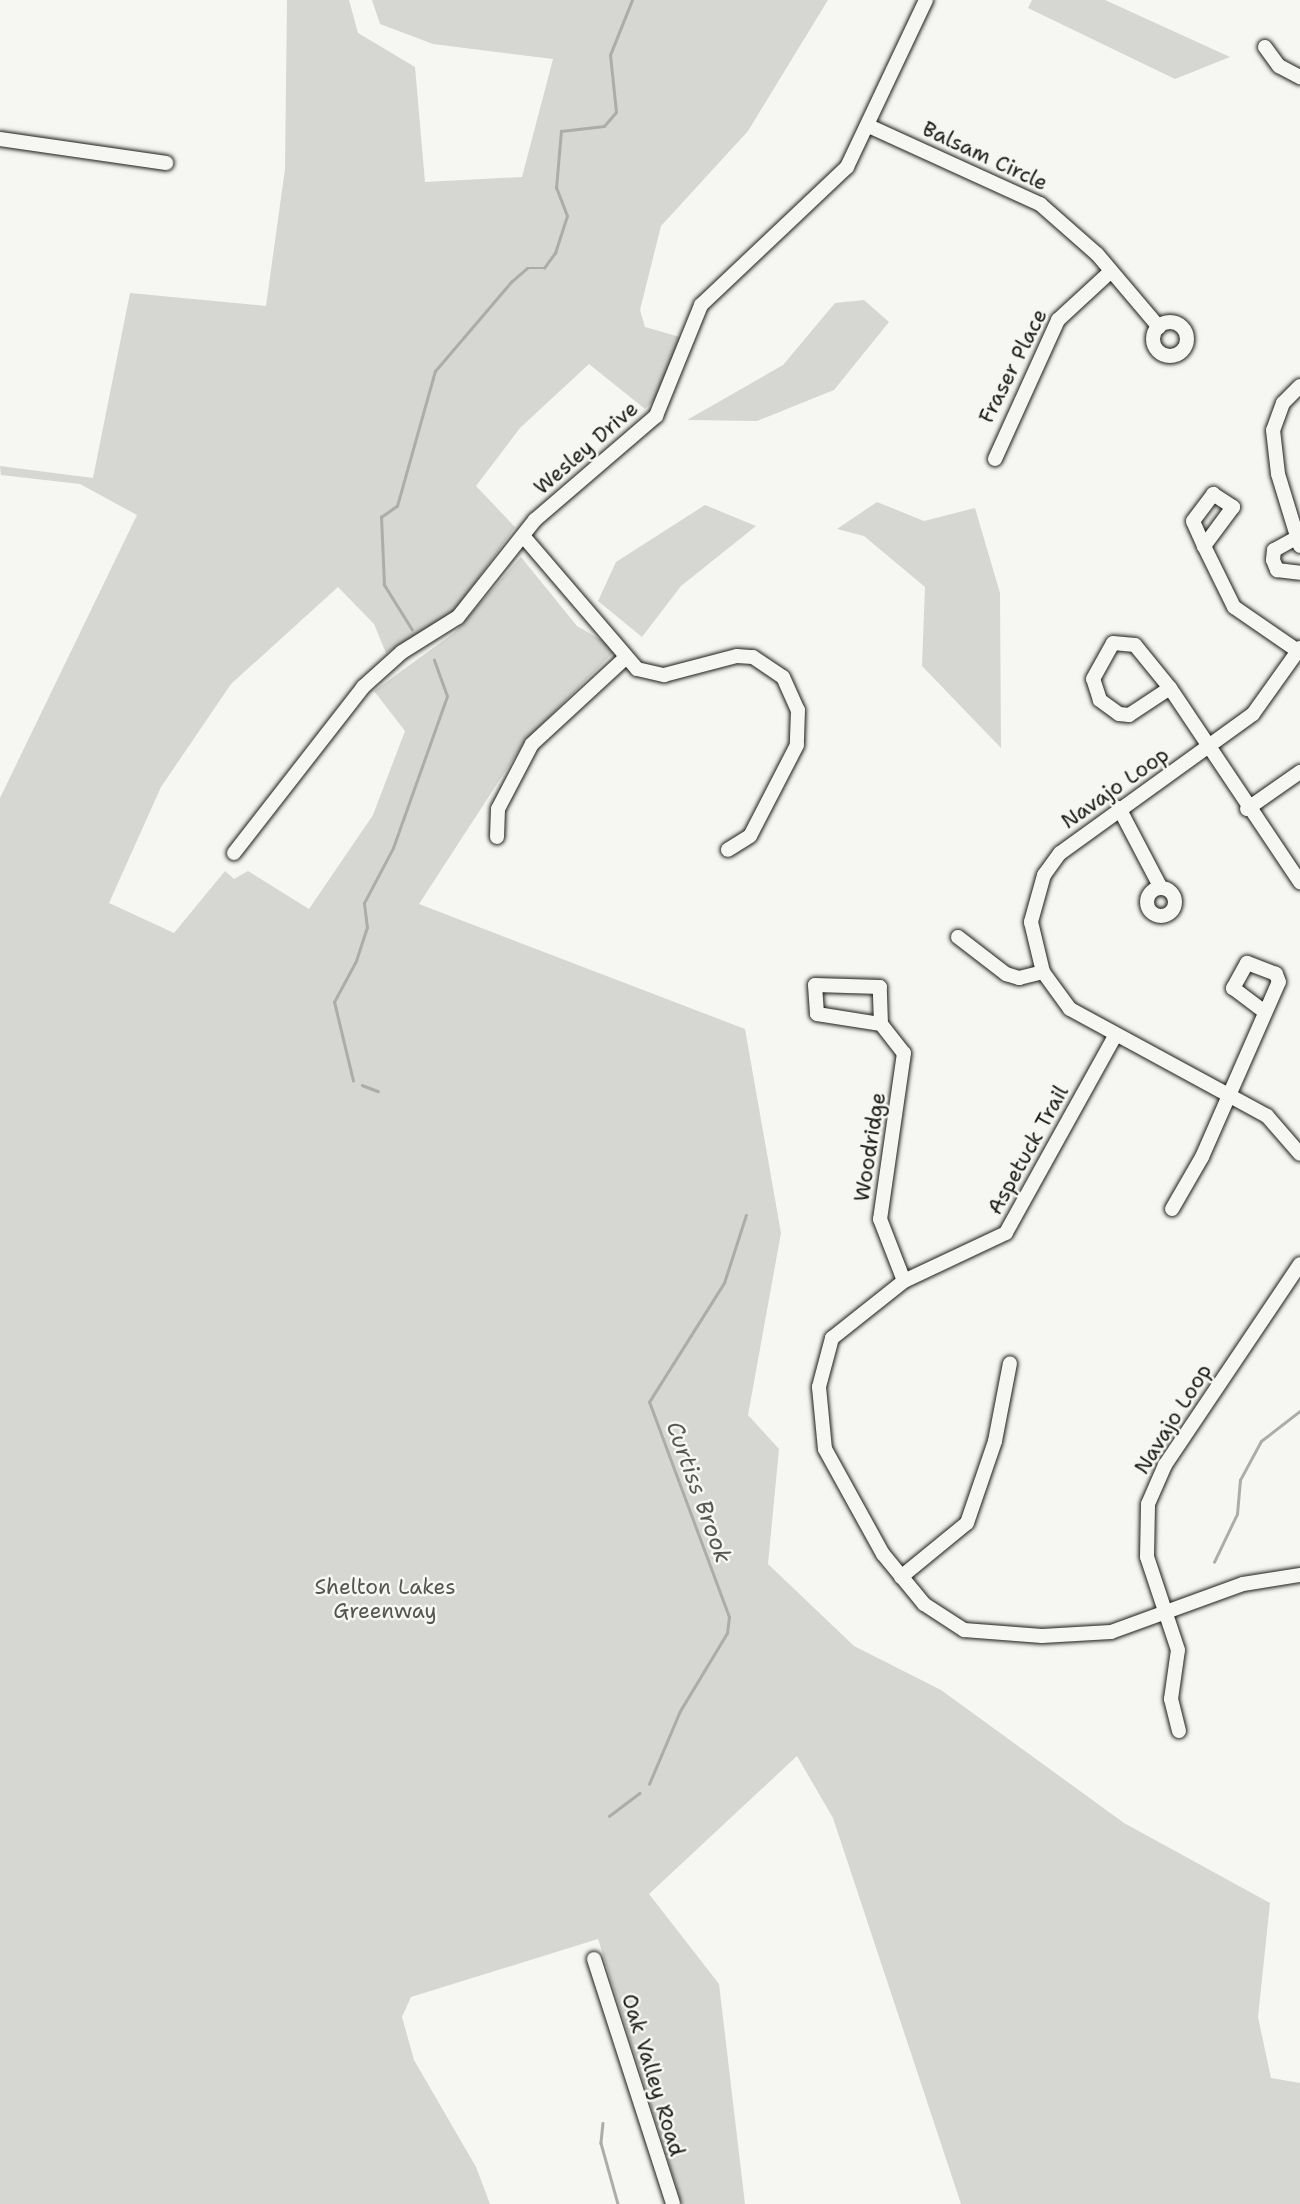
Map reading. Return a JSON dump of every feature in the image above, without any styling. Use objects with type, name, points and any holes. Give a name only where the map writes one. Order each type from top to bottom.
[{"type":"street","name":"Wesley Drive","points":[[234,853],[363,687],[402,652],[458,618],[535,520],[656,416],[701,305],[847,167],[871,127],[926,0]]},
{"type":"street","points":[[1265,47],[1279,66],[1300,77]]},
{"type":"street","name":"Balsam Circle","points":[[871,127],[1040,204],[1110,272],[1159,327]]},
{"type":"street","points":[[0,139],[166,163]]},
{"type":"street","name":"Fraser Place","points":[[995,459],[1058,320],[1110,272]]},
{"type":"street","points":[[1300,386],[1283,403],[1273,430],[1298,542],[1274,550],[1273,560],[1277,570],[1300,573]]},
{"type":"street","points":[[524,537],[624,659],[664,675],[717,658],[752,657],[792,691],[797,745],[750,836],[728,850]]},
{"type":"street","points":[[1204,546],[1234,607],[1299,650]]},
{"type":"street","points":[[1170,688],[1129,715],[1119,714],[1100,700],[1093,679],[1104,653],[1123,640],[1135,645],[1170,688],[1247,809],[1300,882]]},
{"type":"street","name":"Navajo Loop","points":[[1299,650],[1262,704],[1209,750],[1075,839],[1044,875],[1031,922],[1043,972],[1064,1004],[1115,1036],[1266,1116],[1299,1146]]},
{"type":"street","points":[[497,837],[498,809],[532,744],[624,659]]},
{"type":"street","points":[[1247,809],[1300,772]]},
{"type":"street","points":[[1119,808],[1161,888]]},
{"type":"street","points":[[958,937],[1006,974],[1043,972]]},
{"type":"street","points":[[815,985],[880,987],[881,1024],[822,1017],[812,1006],[815,985]]},
{"type":"street","points":[[1172,1209],[1229,1096],[1264,1011]]},
{"type":"street","name":"Woodridge","points":[[881,1024],[905,1059],[880,1219],[905,1281]]},
{"type":"street","name":"Aspetuck Trail","points":[[1115,1036],[1006,1233],[905,1281],[832,1338],[817,1418],[848,1502],[901,1577],[937,1615],[979,1633],[1099,1633],[1165,1613],[1244,1584],[1300,1575]]},
{"type":"street","name":"Navajo Loop","points":[[1179,1731],[1171,1699],[1178,1650],[1165,1613],[1146,1536],[1155,1485],[1300,1264]]},
{"type":"street","points":[[901,1577],[967,1523],[995,1441],[1010,1363]]},
{"type":"street","name":"Oak Valley Road","points":[[594,1959],[673,2204]]},
{"type":"green space","name":"Shelton Lakes Greenway","points":[[287,0],[349,0],[358,33],[415,67],[425,182],[522,177],[553,59],[433,44],[380,24],[372,0],[828,0],[748,131],[661,226],[640,310],[645,327],[680,337],[656,398],[645,409],[589,364],[520,428],[476,486],[515,527],[453,613],[386,653],[374,624],[338,587],[231,684],[161,787],[109,903],[174,933],[225,871],[234,879],[248,871],[309,909],[373,815],[405,731],[374,691],[455,632],[521,557],[577,626],[617,649],[525,741],[419,904],[745,1029],[781,1233],[748,1415],[779,1449],[768,1564],[854,1646],[941,1690],[1124,1823],[1270,1903],[1258,2017],[1271,2078],[1300,2083],[1300,2204],[961,2204],[833,1818],[797,1756],[649,1894],[719,1984],[745,2204],[682,2204],[598,1939],[411,1997],[402,2017],[414,2060],[476,2167],[490,2204],[0,2204],[0,798],[137,515],[80,484],[1,475],[0,466],[93,478],[130,293],[266,306],[285,169]]},
{"type":"green space","points":[[1032,0],[1105,0],[1230,57],[1175,79],[1028,8]]},
{"type":"green space","points":[[864,300],[889,322],[834,390],[757,421],[687,420],[783,365],[835,303]]},
{"type":"green space","points":[[877,502],[924,521],[975,508],[1000,593],[1001,748],[922,666],[925,587],[864,536],[837,529]]},
{"type":"green space","points":[[705,505],[756,526],[681,586],[642,637],[598,601],[616,562]]},
{"type":"waterway","points":[[412,630],[384,585],[381,517],[397,506],[435,371],[511,282],[527,268],[544,268],[555,253],[567,216],[556,188],[561,131],[604,126],[616,112],[610,55],[632,0]]},
{"type":"waterway","points":[[353,1081],[334,1002],[356,961],[367,928],[364,903],[393,848],[447,696],[434,660]]},
{"type":"waterway","points":[[362,1085],[378,1091]]},
{"type":"waterway","name":"Curtiss Brook","points":[[649,1784],[680,1711],[727,1633],[729,1617],[649,1402],[724,1283],[746,1215]]},
{"type":"waterway","points":[[1214,1562],[1237,1514],[1240,1480],[1261,1441],[1300,1411]]},
{"type":"waterway","name":"Curtiss Brook","points":[[609,1816],[639,1793]]},
{"type":"waterway","name":"Curtiss Brook","points":[[603,2123],[601,2143],[618,2204]]}]
